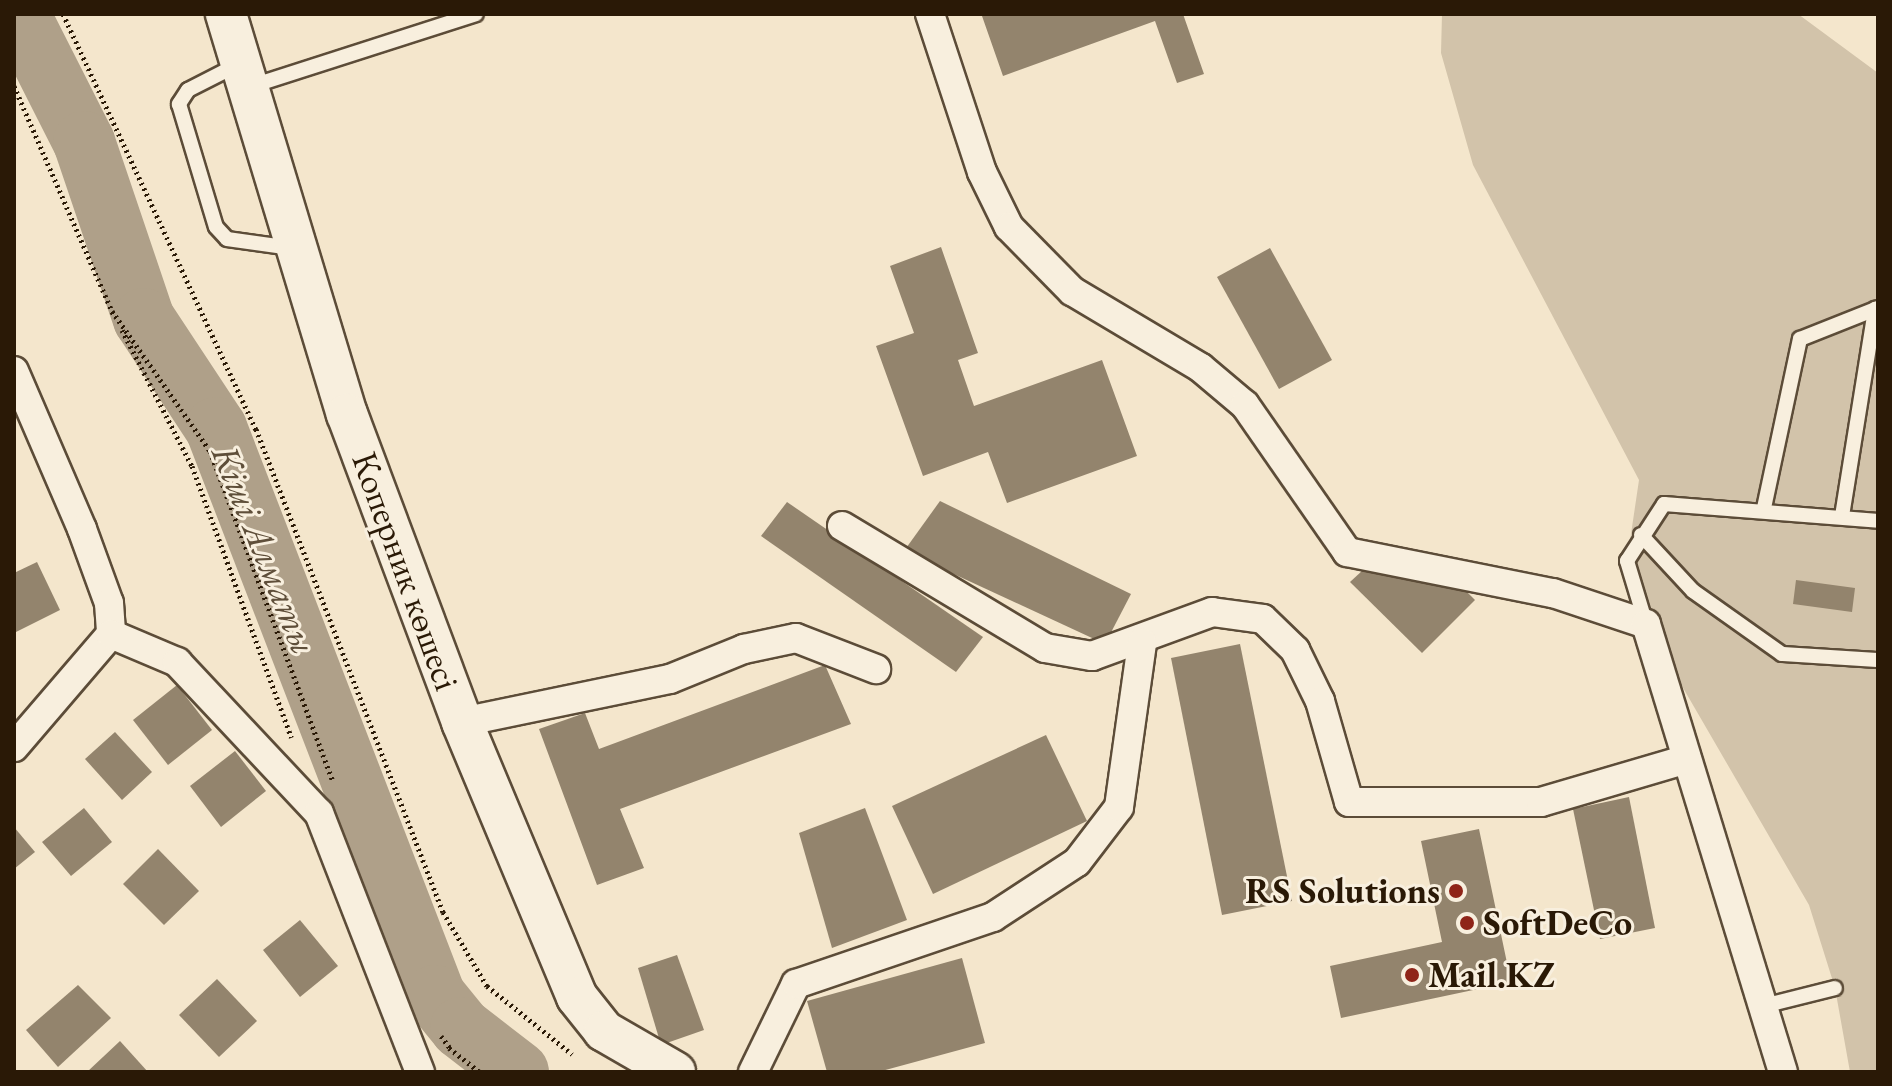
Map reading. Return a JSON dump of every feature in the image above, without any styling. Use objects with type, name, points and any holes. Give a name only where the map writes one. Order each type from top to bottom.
[{"type":"street","name":"Коперник көшесі","points":[[226,14],[293,248],[462,722],[577,997],[604,1031],[675,1072]]},
{"type":"street","points":[[930,14],[982,172],[1009,227],[1072,291],[1201,368],[1245,405],[1347,552],[1509,582],[1646,624],[1783,1072]]},
{"type":"street","points":[[14,371],[82,529],[109,603],[111,634],[14,747]]},
{"type":"street","points":[[842,526],[1045,648],[1092,656],[1142,643],[1212,612],[1263,619],[1295,650],[1320,701],[1349,802],[1541,802],[1687,759]]},
{"type":"street","points":[[111,634],[177,662],[319,813],[420,1072]]},
{"type":"street","points":[[462,722],[670,679],[744,649],[796,638],[876,669]]},
{"type":"street","points":[[753,1072],[796,984],[993,917],[1077,862],[1119,807],[1142,643]]},
{"type":"lane","points":[[293,248],[227,239],[216,227],[179,104],[188,90],[476,14]]},
{"type":"lane","points":[[1764,508],[1800,339],[1877,308]]},
{"type":"lane","points":[[1842,516],[1877,308]]},
{"type":"lane","points":[[1646,624],[1627,561],[1641,535],[1674,500],[1878,521]]},
{"type":"lane","points":[[1641,535],[1693,591],[1782,654],[1878,660]]},
{"type":"lane","points":[[1763,1006],[1835,988]]},
{"type":"path","points":[[63,14],[256,429],[443,912],[487,986],[588,1064]]},
{"type":"path","points":[[14,86],[112,311],[192,466],[293,741]]},
{"type":"path","points":[[112,311],[210,451],[340,799]]},
{"type":"path","points":[[434,1026],[450,1048]]},
{"type":"shaded area","points":[[1442,14],[1798,14],[1878,73],[1878,1072],[1850,1072],[1835,988],[1809,905],[1646,624],[1627,561],[1639,480],[1473,165],[1441,53]]},
{"type":"building","points":[[1183,14],[1204,74],[1177,83],[1155,21],[1003,76],[982,16]]},
{"type":"building","points":[[941,247],[978,353],[958,360],[974,406],[1102,360],[1137,456],[1007,503],[988,452],[923,476],[876,346],[914,333],[890,266]]},
{"type":"building","points":[[1270,248],[1332,360],[1279,389],[1217,277]]},
{"type":"building","points":[[940,501],[1131,594],[1105,644],[904,551]]},
{"type":"building","points":[[787,502],[983,637],[956,672],[761,536]]},
{"type":"building","points":[[37,562],[60,610],[14,633],[14,573]]},
{"type":"building","points":[[1363,570],[1452,577],[1475,600],[1422,653],[1350,582]]},
{"type":"building","points":[[1796,580],[1855,588],[1852,612],[1793,604]]},
{"type":"building","points":[[1240,644],[1292,901],[1222,915],[1171,658]]},
{"type":"building","points":[[825,665],[851,724],[620,809],[644,868],[597,885],[539,729],[585,713],[599,749]]},
{"type":"building","points":[[177,685],[212,730],[168,765],[133,720]]},
{"type":"building","points":[[115,732],[152,772],[122,800],[85,759]]},
{"type":"building","points":[[1046,735],[1087,821],[933,894],[892,806]]},
{"type":"building","points":[[235,751],[266,791],[221,827],[190,786]]},
{"type":"building","points":[[1629,797],[1655,928],[1600,939],[1573,809]]},
{"type":"building","points":[[84,808],[112,842],[71,876],[42,842]]},
{"type":"building","points":[[865,808],[907,920],[832,948],[799,833]]},
{"type":"building","points":[[14,827],[35,852],[14,869]]},
{"type":"building","points":[[1479,829],[1511,982],[1341,1018],[1330,966],[1442,942],[1421,841]]},
{"type":"building","points":[[158,849],[199,891],[164,925],[123,884]]},
{"type":"building","points":[[300,920],[338,966],[300,997],[263,950]]},
{"type":"building","points":[[677,955],[704,1030],[661,1045],[638,968]]},
{"type":"building","points":[[962,958],[985,1043],[878,1072],[827,1072],[807,1001]]},
{"type":"building","points":[[217,979],[257,1021],[219,1057],[179,1015]]},
{"type":"building","points":[[78,985],[111,1018],[58,1067],[26,1030]]},
{"type":"building","points":[[120,1041],[148,1072],[87,1072]]},
{"type":"waterway","name":"Кіші Алматы","points":[[19,14],[84,142],[144,319],[216,428],[435,996],[461,1028],[518,1072]]},
{"type":"place","name":"RS Solutions","points":[[1456,891]]},
{"type":"place","name":"SoftDeCo","points":[[1467,923]]},
{"type":"place","name":"Mail.KZ","points":[[1412,975]]}]
